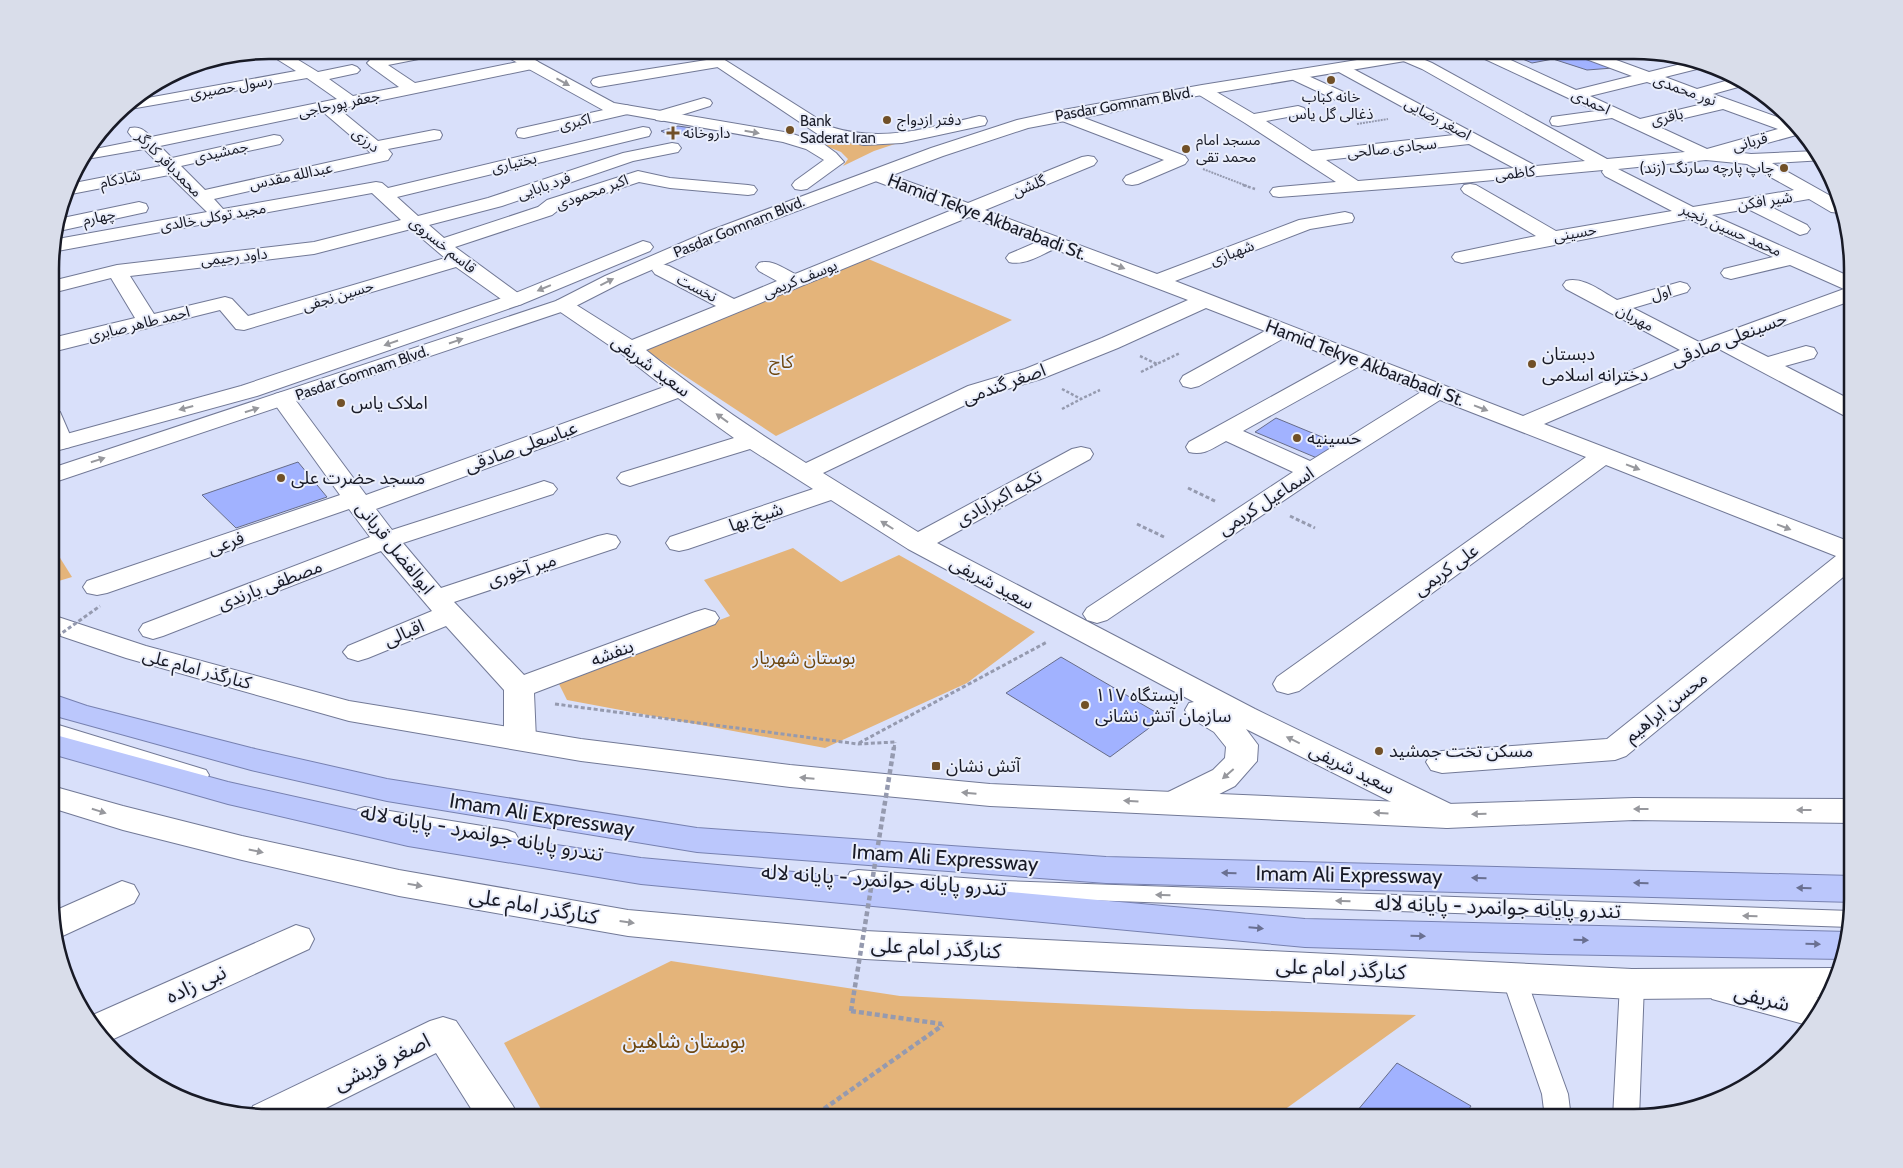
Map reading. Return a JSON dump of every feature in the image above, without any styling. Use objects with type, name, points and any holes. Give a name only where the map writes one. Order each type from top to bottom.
[{"type":"highway","name":"Imam Ali Expressway","points":[[59,707],[241,757],[387,790],[697,840],[1106,870],[1844,889]]},
{"type":"highway","points":[[59,746],[228,793],[408,834],[641,871],[1305,932],[1548,940],[1839,944]]},
{"type":"street","points":[[286,59],[350,101]]},
{"type":"street","points":[[396,59],[375,63],[413,89]]},
{"type":"street","points":[[523,59],[609,107],[784,137],[828,152],[835,162],[801,185]]},
{"type":"street","points":[[713,59],[825,132],[840,137],[886,141],[908,138],[998,116]]},
{"type":"street","name":"Pasdar Gomnam Blvd.","points":[[1153,80],[1298,59]]},
{"type":"street","name":"Pasdar Gomnam Blvd.","points":[[59,474],[563,305],[612,280],[707,239],[937,152],[1023,124],[1062,114],[1394,59]]},
{"type":"street","name":"محمد حسین رنجبر","points":[[1411,59],[1498,105],[1555,128],[1607,168],[1689,212],[1844,282]]},
{"type":"street","name":"احمدی","points":[[1496,59],[1706,155]]},
{"type":"street","name":"نور محمدی","points":[[1600,59],[1725,104],[1774,117],[1788,126]]},
{"type":"street","points":[[599,82],[719,63]]},
{"type":"street","name":"جعفر پورحاجی","points":[[93,154],[532,64]]},
{"type":"street","points":[[1574,95],[1690,66]]},
{"type":"street","name":"اصغر رضایی","points":[[1342,68],[1534,171]]},
{"type":"street","points":[[313,75],[352,70]]},
{"type":"street","name":"رسول حصیری","points":[[140,103],[249,77],[313,75]]},
{"type":"street","points":[[1295,75],[1342,97]]},
{"type":"street","points":[[1696,94],[1733,84]]},
{"type":"street","points":[[1471,90],[1498,86]]},
{"type":"street","points":[[1612,86],[1632,94]]},
{"type":"street","name":"Pasdar Gomnam Blvd.","points":[[59,443],[249,391],[515,300],[597,265],[881,154],[998,116],[1064,98],[1116,87]]},
{"type":"street","points":[[1202,90],[1251,119],[1356,187]]},
{"type":"street","points":[[662,116],[704,103]]},
{"type":"street","name":"باقری","points":[[1638,124],[1725,104]]},
{"type":"street","points":[[1472,108],[1498,105]]},
{"type":"street","name":"درزی","points":[[326,106],[379,152]]},
{"type":"street","name":"اکبری","points":[[524,133],[626,110]]},
{"type":"street","points":[[1427,113],[1454,110]]},
{"type":"street","points":[[1251,119],[1298,111]]},
{"type":"street","points":[[1526,138],[1555,128],[1615,113]]},
{"type":"street","points":[[1062,114],[1179,160]]},
{"type":"street","name":"محمدباقر کارگر","points":[[123,117],[146,143],[221,216]]},
{"type":"street","points":[[784,137],[810,133],[813,124]]},
{"type":"street","name":"قربانی","points":[[1706,155],[1793,131]]},
{"type":"street","name":"بختیاری","points":[[380,190],[643,132]]},
{"type":"street","name":"عبدالله مقدس","points":[[201,196],[379,152],[434,135]]},
{"type":"street","name":"جمشیدی","points":[[170,166],[274,140]]},
{"type":"street","name":"سجادی صالحی","points":[[1309,157],[1478,141],[1509,140]]},
{"type":"street","name":"فرد بابایی","points":[[415,224],[495,202],[629,157],[672,148]]},
{"type":"street","name":"کاظمی","points":[[1276,196],[1534,171],[1607,168],[1706,155],[1751,159],[1812,156]]},
{"type":"street","points":[[1751,159],[1834,205]]},
{"type":"street","points":[[1132,180],[1179,160]]},
{"type":"street","name":"گلشن","points":[[970,210],[1088,161]]},
{"type":"street","name":"شادکام","points":[[75,188],[170,166]]},
{"type":"street","name":"Hamid Tekye Akbarabadi St.","points":[[876,175],[1206,300],[1844,551]]},
{"type":"street","name":"اکبر محمودی","points":[[442,245],[545,211],[554,204],[638,176],[670,184],[748,190]]},
{"type":"street","name":"مجید توکلی خالدی","points":[[61,245],[221,216],[251,217],[380,190]]},
{"type":"street","name":"قاسم خسروی","points":[[380,190],[415,224],[459,260],[515,300]]},
{"type":"street","points":[[1470,190],[1552,237]]},
{"type":"street","name":"شیر افکن","points":[[1689,212],[1812,193]]},
{"type":"street","points":[[1276,196],[1306,224]]},
{"type":"street","points":[[1750,203],[1800,229]]},
{"type":"street","name":"چهارم","points":[[64,223],[139,208]]},
{"type":"street","name":"یوسف کریمی","points":[[630,349],[970,210]]},
{"type":"street","name":"حسینی","points":[[1462,257],[1552,237],[1689,212]]},
{"type":"street","name":"شهبازی","points":[[1157,281],[1306,224],[1345,218]]},
{"type":"street","name":"داود رحیمی","points":[[59,285],[117,271],[314,248],[415,224]]},
{"type":"street","points":[[314,248],[306,234],[327,230]]},
{"type":"street","points":[[1016,258],[1054,242]]},
{"type":"street","points":[[1731,273],[1794,258]]},
{"type":"street","name":"حسین نجفی","points":[[225,303],[244,324],[459,260]]},
{"type":"street","points":[[766,268],[794,282]]},
{"type":"street","name":"نخست","points":[[662,270],[733,307]]},
{"type":"street","points":[[117,271],[148,322]]},
{"type":"street","name":"مهربان","points":[[1573,285],[1697,350]]},
{"type":"street","name":"اول","points":[[1614,306],[1680,288]]},
{"type":"street","name":"حسینعلی صادقی","points":[[1523,424],[1697,350],[1844,295]]},
{"type":"street","name":"اصغر گندمی","points":[[804,473],[976,391],[1033,374],[1093,350],[1206,300]]},
{"type":"street","name":"احمد طاهر صابری","points":[[59,344],[225,303]]},
{"type":"street","name":"سعید شریفی","points":[[563,305],[630,349],[681,389],[753,440],[917,543],[1086,620],[1244,716],[1447,816]]},
{"type":"street","points":[[1191,380],[1282,330]]},
{"type":"street","points":[[1720,341],[1844,407]]},
{"type":"street","points":[[1765,365],[1806,353]]},
{"type":"street","points":[[1198,447],[1356,359]]},
{"type":"street","name":"عباسعلی صادقی","points":[[357,502],[681,389]]},
{"type":"street","name":"اسماعیل کریمی","points":[[1086,620],[1311,471],[1437,392]]},
{"type":"street","name":"ابوالفضل قربانی","points":[[283,400],[386,540],[443,606],[519,688]]},
{"type":"street","points":[[1225,432],[1311,471]]},
{"type":"street","points":[[630,478],[753,440]]},
{"type":"street","name":"تکیه اکبرآبادی","points":[[917,543],[1080,454]]},
{"type":"street","name":"علی کریمی","points":[[1288,684],[1603,456]]},
{"type":"street","name":"مصطفی یارندی","points":[[153,630],[386,540],[544,489]]},
{"type":"street","name":"شیخ بها","points":[[679,543],[832,491]]},
{"type":"street","name":"فرعی","points":[[99,597],[357,502]]},
{"type":"street","name":"میر آخوری","points":[[443,606],[607,542]]},
{"type":"street","name":"محسن ابراهیم","points":[[1442,762],[1615,749],[1844,561]]},
{"type":"street","name":"اقبالی","points":[[358,652],[443,606]]},
{"type":"street","name":"بنفشه","points":[[519,688],[705,618]]},
{"type":"street","points":[[1086,620],[1095,651],[1225,725],[1242,745],[1241,761],[1224,778],[1174,803]]},
{"type":"street","name":"کنارگذر امام علی","points":[[59,626],[136,652],[349,711],[581,750],[790,776],[990,795],[1447,816],[1634,809],[1844,810]]},
{"type":"street","points":[[519,688],[520,740]]},
{"type":"street","name":"کنارگذر امام علی","points":[[59,799],[123,818],[242,848],[390,881],[628,923],[865,945],[1632,984],[1827,982]]},
{"type":"street","points":[[60,923],[122,894]]},
{"type":"street","name":"نبی زاده","points":[[102,1027],[296,939]]},
{"type":"street","name":"شریفی","points":[[1704,984],[1812,1010]]},
{"type":"street","name":"اصغر قریشی","points":[[285,1109],[443,1032],[493,1109]]},
{"type":"lane","name":"تندرو پایانه جوانمرد - پایانه لاله","points":[[59,731],[232,785],[336,809],[667,864],[1003,889],[1843,919]]},
{"type":"lane","points":[[1514,978],[1555,1094],[1557,1109]]},
{"type":"lane","points":[[1626,1109],[1632,984]]},
{"type":"path","points":[[1179,160],[1276,196]]},
{"type":"path","points":[[1141,372],[1157,364]]},
{"type":"path","points":[[1062,409],[1081,399]]},
{"type":"path","points":[[59,634],[99,597]]},
{"type":"path","points":[[858,744],[1086,620]]},
{"type":"path","points":[[519,688],[540,702],[858,744],[895,742],[851,1011],[943,1024],[824,1109]]},
{"type":"green space","points":[[820,134],[869,145],[895,144],[874,151],[843,166],[848,159],[841,152],[808,139]]},
{"type":"green space","name":"کاج","points":[[866,258],[1012,320],[776,436],[644,349]]},
{"type":"green space","name":"بوستان شهریار","points":[[793,548],[841,582],[899,555],[1035,632],[967,683],[825,748],[567,700],[558,682],[730,616],[704,580]]},
{"type":"green space","points":[[59,556],[72,577],[59,581]]},
{"type":"green space","name":"بوستان شاهین","points":[[671,961],[900,996],[1190,1009],[1416,1015],[1285,1109],[541,1109],[504,1043]]},
{"type":"building","points":[[1523,59],[1553,59],[1532,63]]},
{"type":"building","points":[[1553,59],[1586,59],[1613,68],[1587,70]]},
{"type":"building","name":"داروخانه","points":[[678,126],[699,129],[671,136],[661,131]]},
{"type":"building","name":"حسینیه","points":[[1276,418],[1339,444],[1317,458],[1255,432]]},
{"type":"building","name":"مسجد حضرت علی","points":[[298,462],[327,497],[236,528],[202,495]]},
{"type":"building","name":"ایستگاه ۱۱۷ سازمان آتش نشانی","points":[[1061,657],[1164,717],[1110,757],[1006,693]]},
{"type":"building","points":[[1397,1063],[1471,1106],[1469,1109],[1359,1109]]},
{"type":"place","name":"خانه کباب ذغالی گل یاس","points":[[1331,80]]},
{"type":"place","name":"دفتر ازدواج","points":[[887,120]]},
{"type":"place","name":"Bank Saderat Iran","points":[[790,130]]},
{"type":"place","name":"داروخانه","points":[[673,133]]},
{"type":"place","name":"مسجد امام محمد تقی","points":[[1186,149]]},
{"type":"place","name":"چاپ پارچه سارنگ (زند)","points":[[1784,168]]},
{"type":"place","name":"دبستان دخترانه اسلامی","points":[[1532,364]]},
{"type":"place","name":"املاک یاس","points":[[341,403]]},
{"type":"place","name":"حسینیه","points":[[1297,438]]},
{"type":"place","name":"مسجد حضرت علی","points":[[281,478]]},
{"type":"place","name":"ایستگاه ۱۱۷ سازمان آتش نشانی","points":[[1085,705]]},
{"type":"place","name":"مسکن تخت جمشید","points":[[1379,751]]},
{"type":"place","name":"آتش نشان","points":[[936,766]]}]
